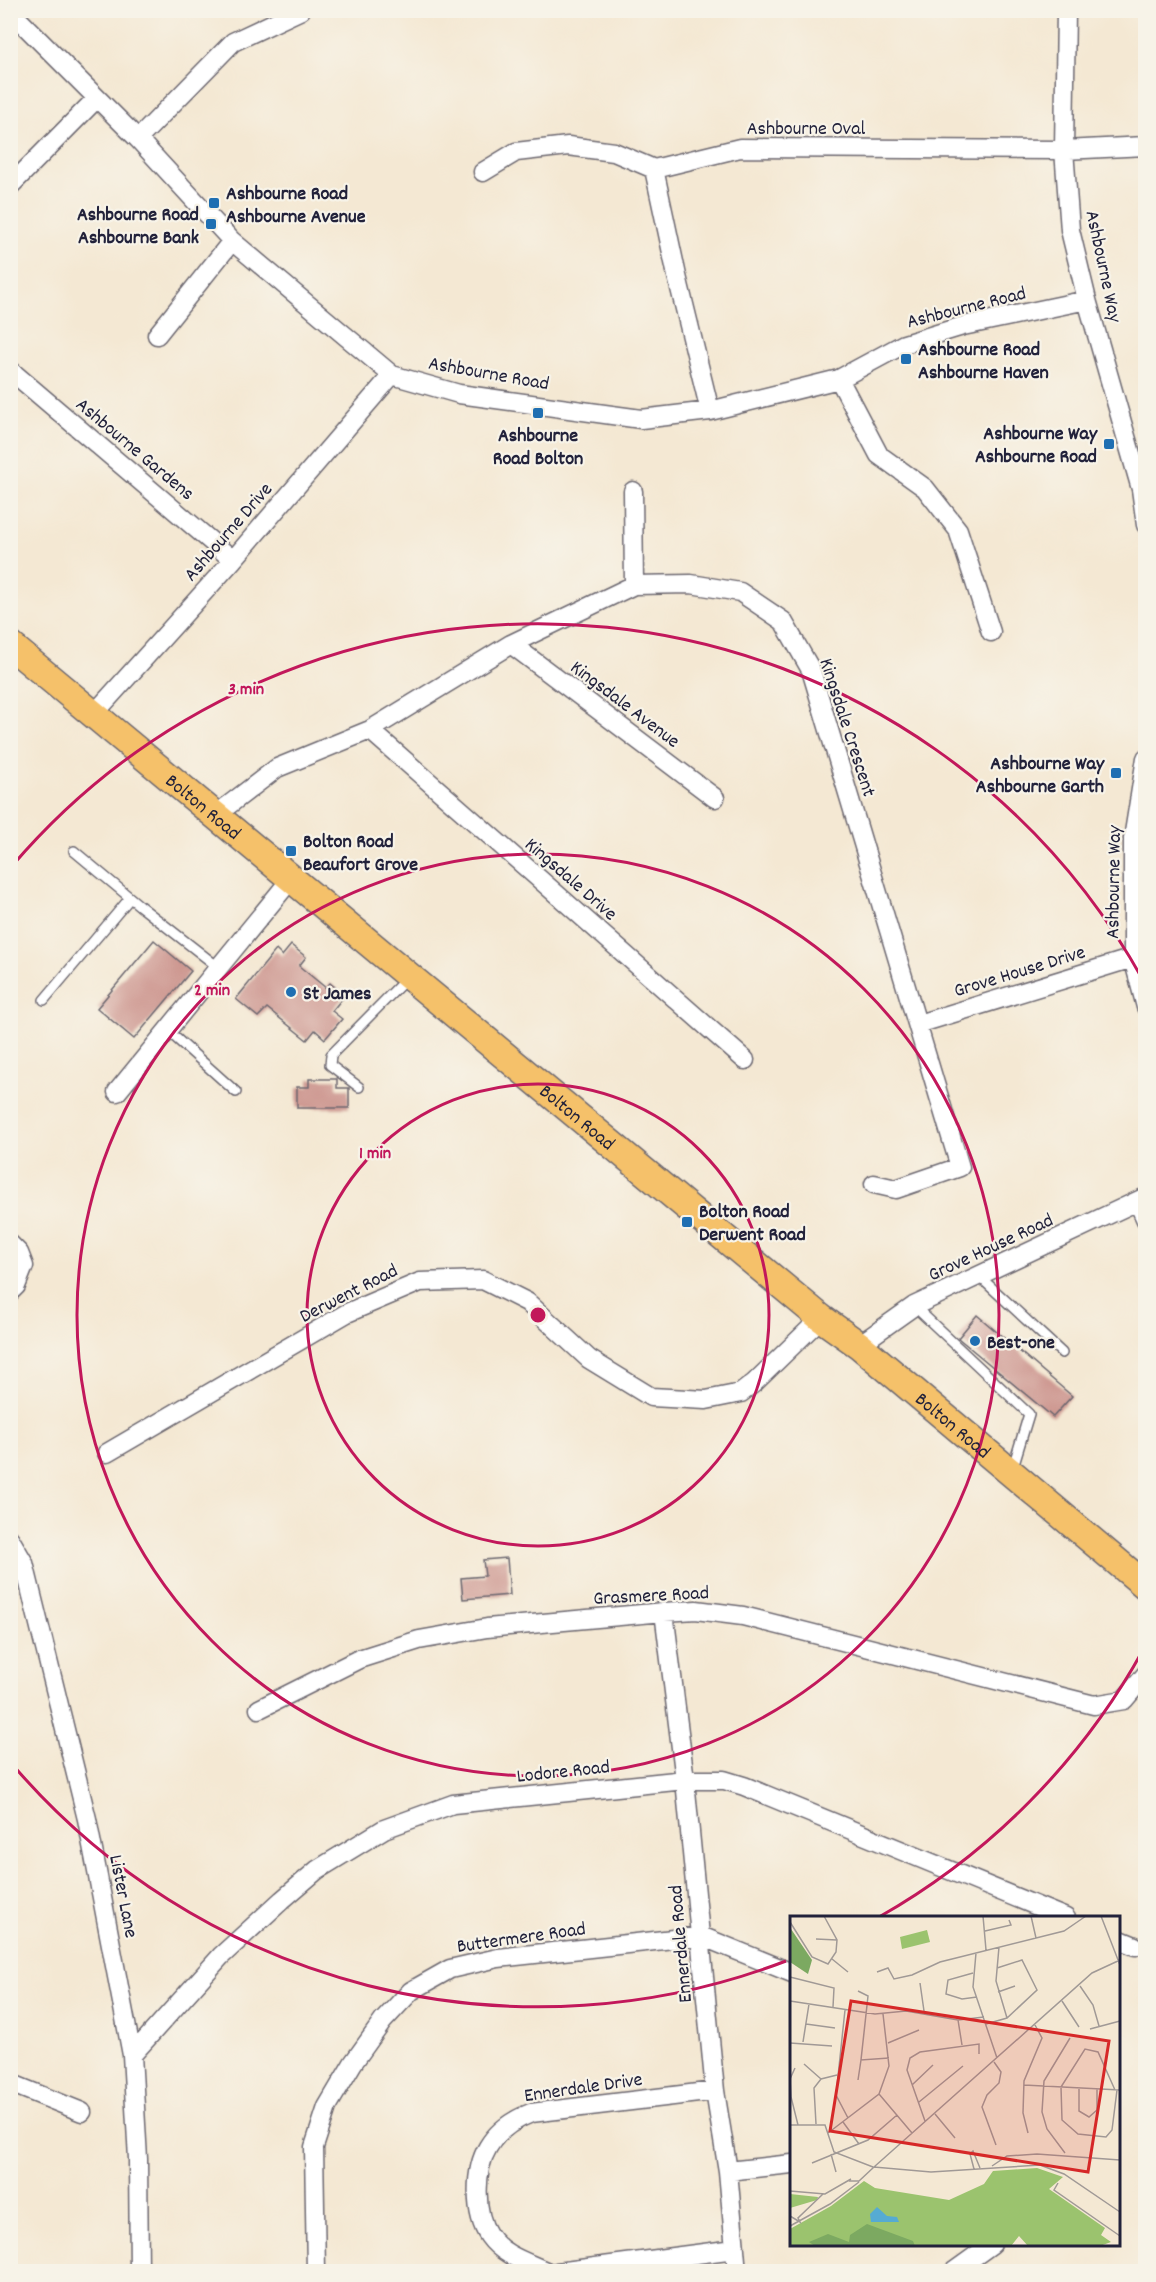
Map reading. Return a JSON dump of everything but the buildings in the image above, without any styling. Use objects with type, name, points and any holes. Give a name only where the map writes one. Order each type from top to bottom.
[{"type":"main road","name":"Bolton Road","points":[[10,645],[217,814],[291,879],[821,1318],[859,1345],[1146,1586]]},
{"type":"street","points":[[138,139],[233,42],[301,10]]},
{"type":"street","name":"Ashbourne Way","points":[[1066,10],[1064,150],[1070,230],[1087,300],[1141,489],[1146,525]]},
{"type":"street","name":"Ashbourne Road","points":[[10,11],[138,139],[232,241],[392,375],[459,394],[641,419],[710,411],[839,379],[904,344],[963,326],[1087,300]]},
{"type":"street","points":[[10,186],[96,99]]},
{"type":"street","points":[[483,172],[516,152],[568,146],[614,152],[654,170],[676,276],[710,411]]},
{"type":"street","name":"Ashbourne Oval","points":[[654,170],[740,148],[1064,150],[1146,146]]},
{"type":"street","points":[[157,336],[232,241]]},
{"type":"street","name":"Ashbourne Gardens","points":[[10,370],[233,560]]},
{"type":"street","name":"Ashbourne Drive","points":[[94,714],[233,560],[392,375]]},
{"type":"street","points":[[839,379],[879,455],[925,488],[958,530],[992,632]]},
{"type":"street","points":[[633,491],[634,585]]},
{"type":"street","name":"Kingsdale Crescent","points":[[217,814],[277,768],[370,730],[511,644],[634,585],[691,584],[740,592],[783,621],[811,670],[960,1167],[896,1189],[874,1184]]},
{"type":"street","name":"Kingsdale Avenue","points":[[511,644],[715,798]]},
{"type":"street","name":"Kingsdale Drive","points":[[370,730],[745,1059]]},
{"type":"street","name":"Ashbourne Way","points":[[1146,758],[1133,839],[1133,958],[1146,1007]]},
{"type":"street","points":[[117,1092],[291,879]]},
{"type":"street","name":"Grove House Drive","points":[[918,1024],[1133,958]]},
{"type":"street","points":[[1142,1199],[1146,1220]]},
{"type":"street","name":"Grove House Road","points":[[859,1345],[914,1306],[1142,1199]]},
{"type":"street","points":[[10,1244],[19,1252],[24,1266],[16,1286],[10,1292]]},
{"type":"street","name":"Derwent Road","points":[[107,1453],[348,1313],[420,1282],[483,1280],[527,1302],[589,1359],[651,1397],[706,1400],[741,1393],[821,1318]]},
{"type":"street","name":"Lister Lane","points":[[10,1539],[24,1563],[87,1820],[132,2055],[138,2159],[139,2271]]},
{"type":"street","name":"Grasmere Road","points":[[259,1709],[359,1659],[419,1640],[487,1628],[696,1610],[743,1616],[1094,1705],[1124,1700],[1146,1674]]},
{"type":"street","name":"Ennerdale Road","points":[[664,1612],[685,1780],[715,2091],[728,2171],[737,2271]]},
{"type":"street","name":"Lodore Road","points":[[132,2055],[221,1956],[317,1870],[384,1829],[453,1804],[685,1780],[724,1780],[744,1786],[1064,1916]]},
{"type":"street","points":[[701,1936],[790,1972]]},
{"type":"street","name":"Buttermere Road","points":[[316,2271],[314,2147],[327,2107],[383,2021],[411,1991],[450,1969],[498,1958],[701,1936]]},
{"type":"street","points":[[10,2083],[82,2112]]},
{"type":"street","name":"Ennerdale Drive","points":[[548,2271],[518,2260],[501,2248],[489,2236],[480,2216],[478,2196],[480,2170],[487,2148],[496,2136],[512,2121],[531,2113],[715,2091]]},
{"type":"street","points":[[728,2171],[790,2164]]},
{"type":"street","points":[[953,2271],[989,2246]]},
{"type":"street","points":[[557,2271],[735,2249]]},
{"type":"lane","points":[[74,851],[218,967]]},
{"type":"lane","points":[[44,1000],[130,898]]},
{"type":"lane","points":[[359,1087],[330,1065],[331,1055],[409,975]]},
{"type":"lane","points":[[167,1030],[236,1092]]},
{"type":"lane","points":[[979,1276],[1062,1353]]},
{"type":"lane","points":[[914,1306],[1029,1414],[1010,1474]]},
{"type":"place","name":"Ashbourne Road Ashbourne Avenue","points":[[214,203]]},
{"type":"place","name":"Ashbourne Road Ashbourne Bank","points":[[211,224]]},
{"type":"place","name":"Ashbourne Road Ashbourne Haven","points":[[906,359]]},
{"type":"place","name":"Ashbourne Road Bolton","points":[[538,413]]},
{"type":"place","name":"Ashbourne Way Ashbourne Road","points":[[1109,444]]},
{"type":"place","name":"Ashbourne Way Ashbourne Garth","points":[[1116,773]]},
{"type":"place","name":"Bolton Road Beaufort Grove","points":[[291,851]]},
{"type":"place","name":"St James","points":[[291,992]]},
{"type":"place","name":"Bolton Road Derwent Road","points":[[687,1222]]},
{"type":"place","name":"Best-one","points":[[975,1341]]}]
